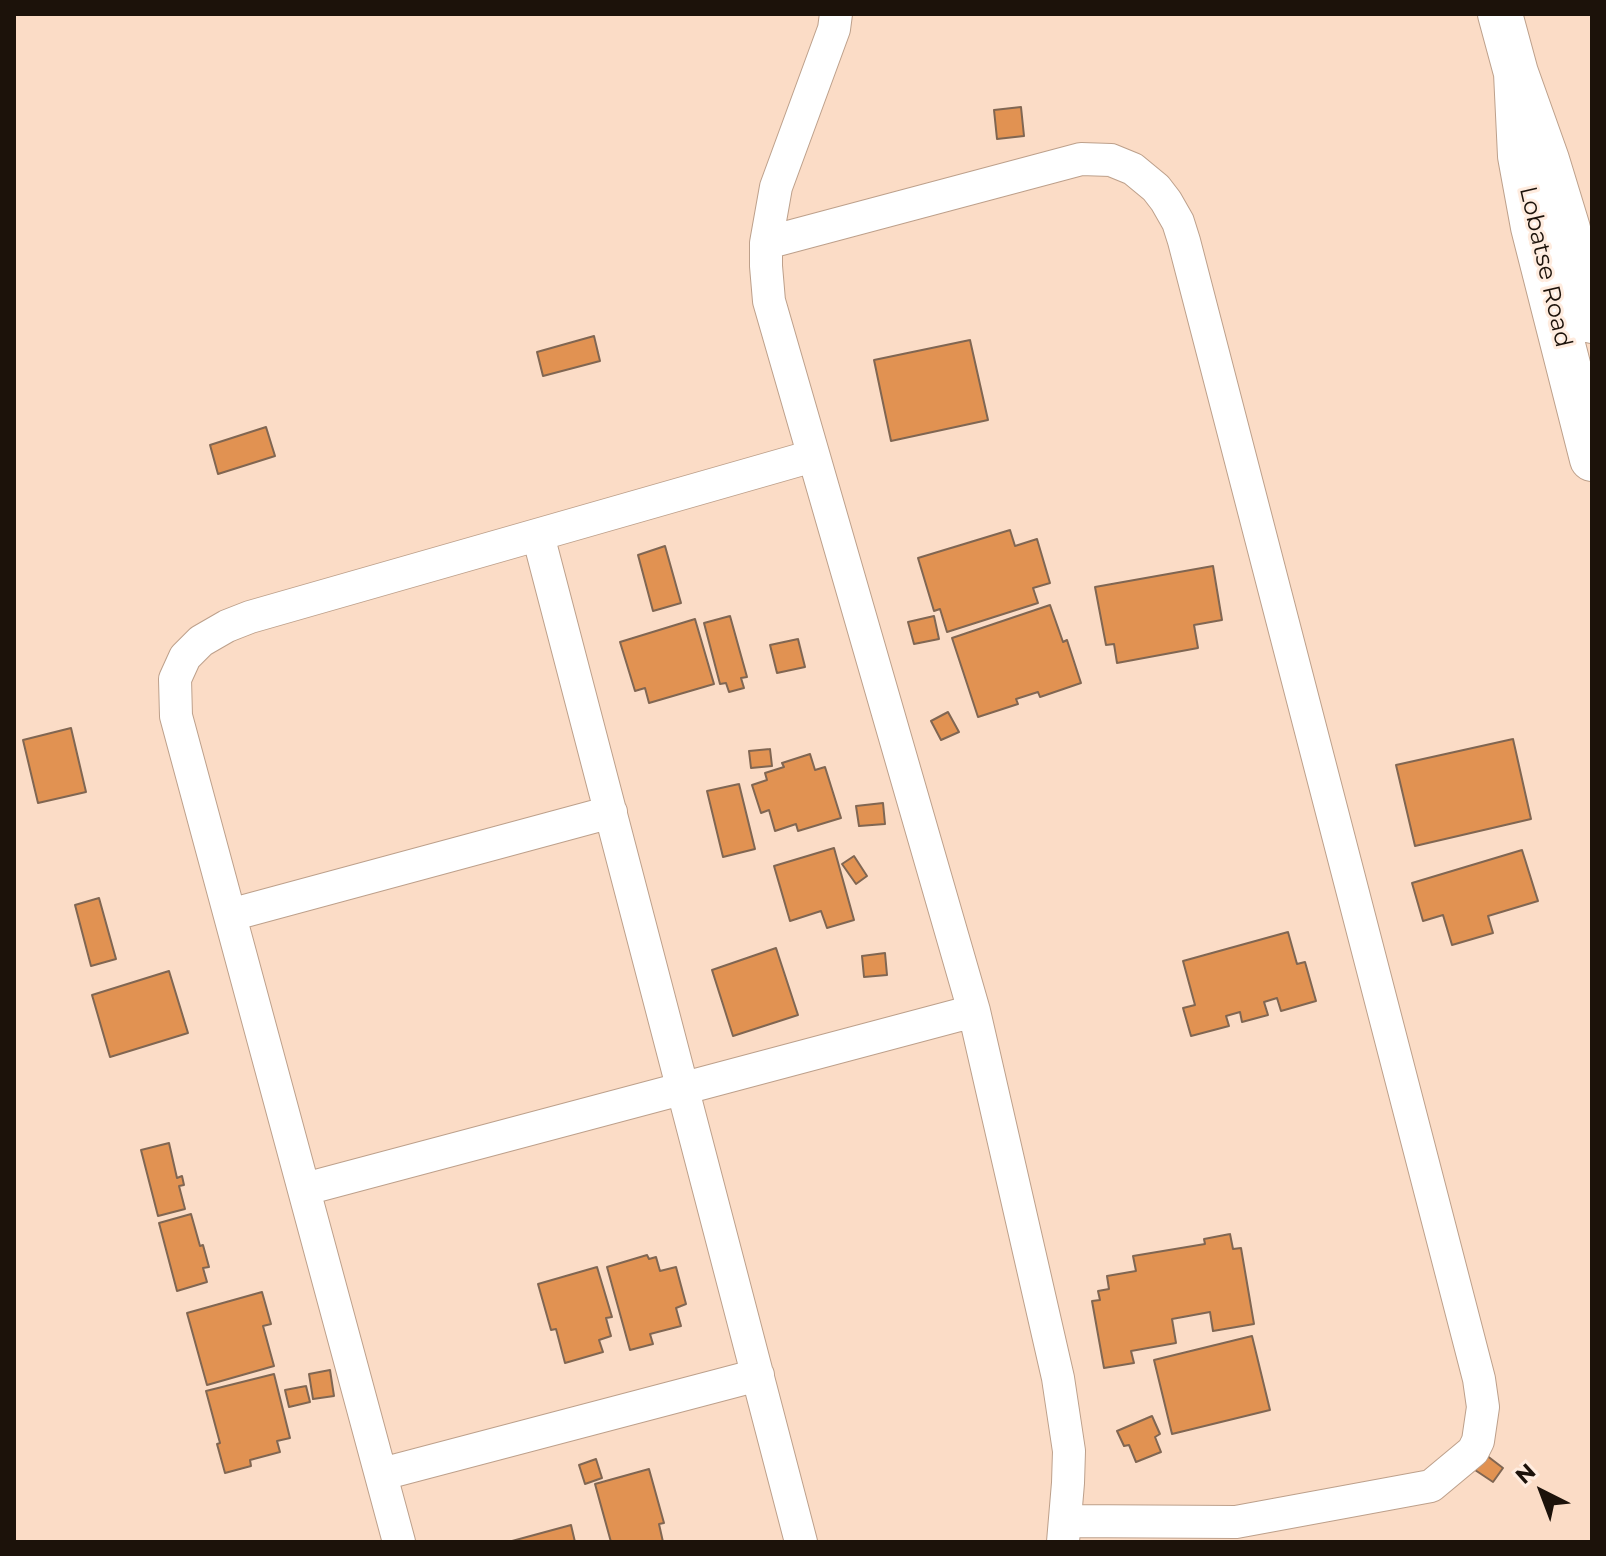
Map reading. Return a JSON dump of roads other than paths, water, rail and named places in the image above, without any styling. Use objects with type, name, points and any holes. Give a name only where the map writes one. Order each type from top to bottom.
[{"type":"highway","name":"Lobatse Road","points":[[1500,14],[1516,73],[1568,229],[1592,321]]},
{"type":"highway","name":"Lobatse Road","points":[[1516,73],[1520,156],[1533,227],[1592,459]]},
{"type":"street","points":[[766,243],[1081,159],[1111,160],[1133,169],[1156,188],[1178,222],[1479,1379],[1483,1407],[1478,1441],[1473,1451],[1431,1486],[1236,1522],[1064,1532],[1069,1451],[1058,1378],[974,1011],[769,301],[766,243],[776,187],[834,29],[836,14]]},
{"type":"street","points":[[399,1542],[176,716],[175,679],[185,657],[201,641],[250,617],[813,456]]},
{"type":"street","points":[[538,535],[801,1542]]},
{"type":"street","points":[[230,915],[611,812]]},
{"type":"street","points":[[305,1189],[974,1011]]},
{"type":"street","points":[[382,1474],[758,1375]]}]
